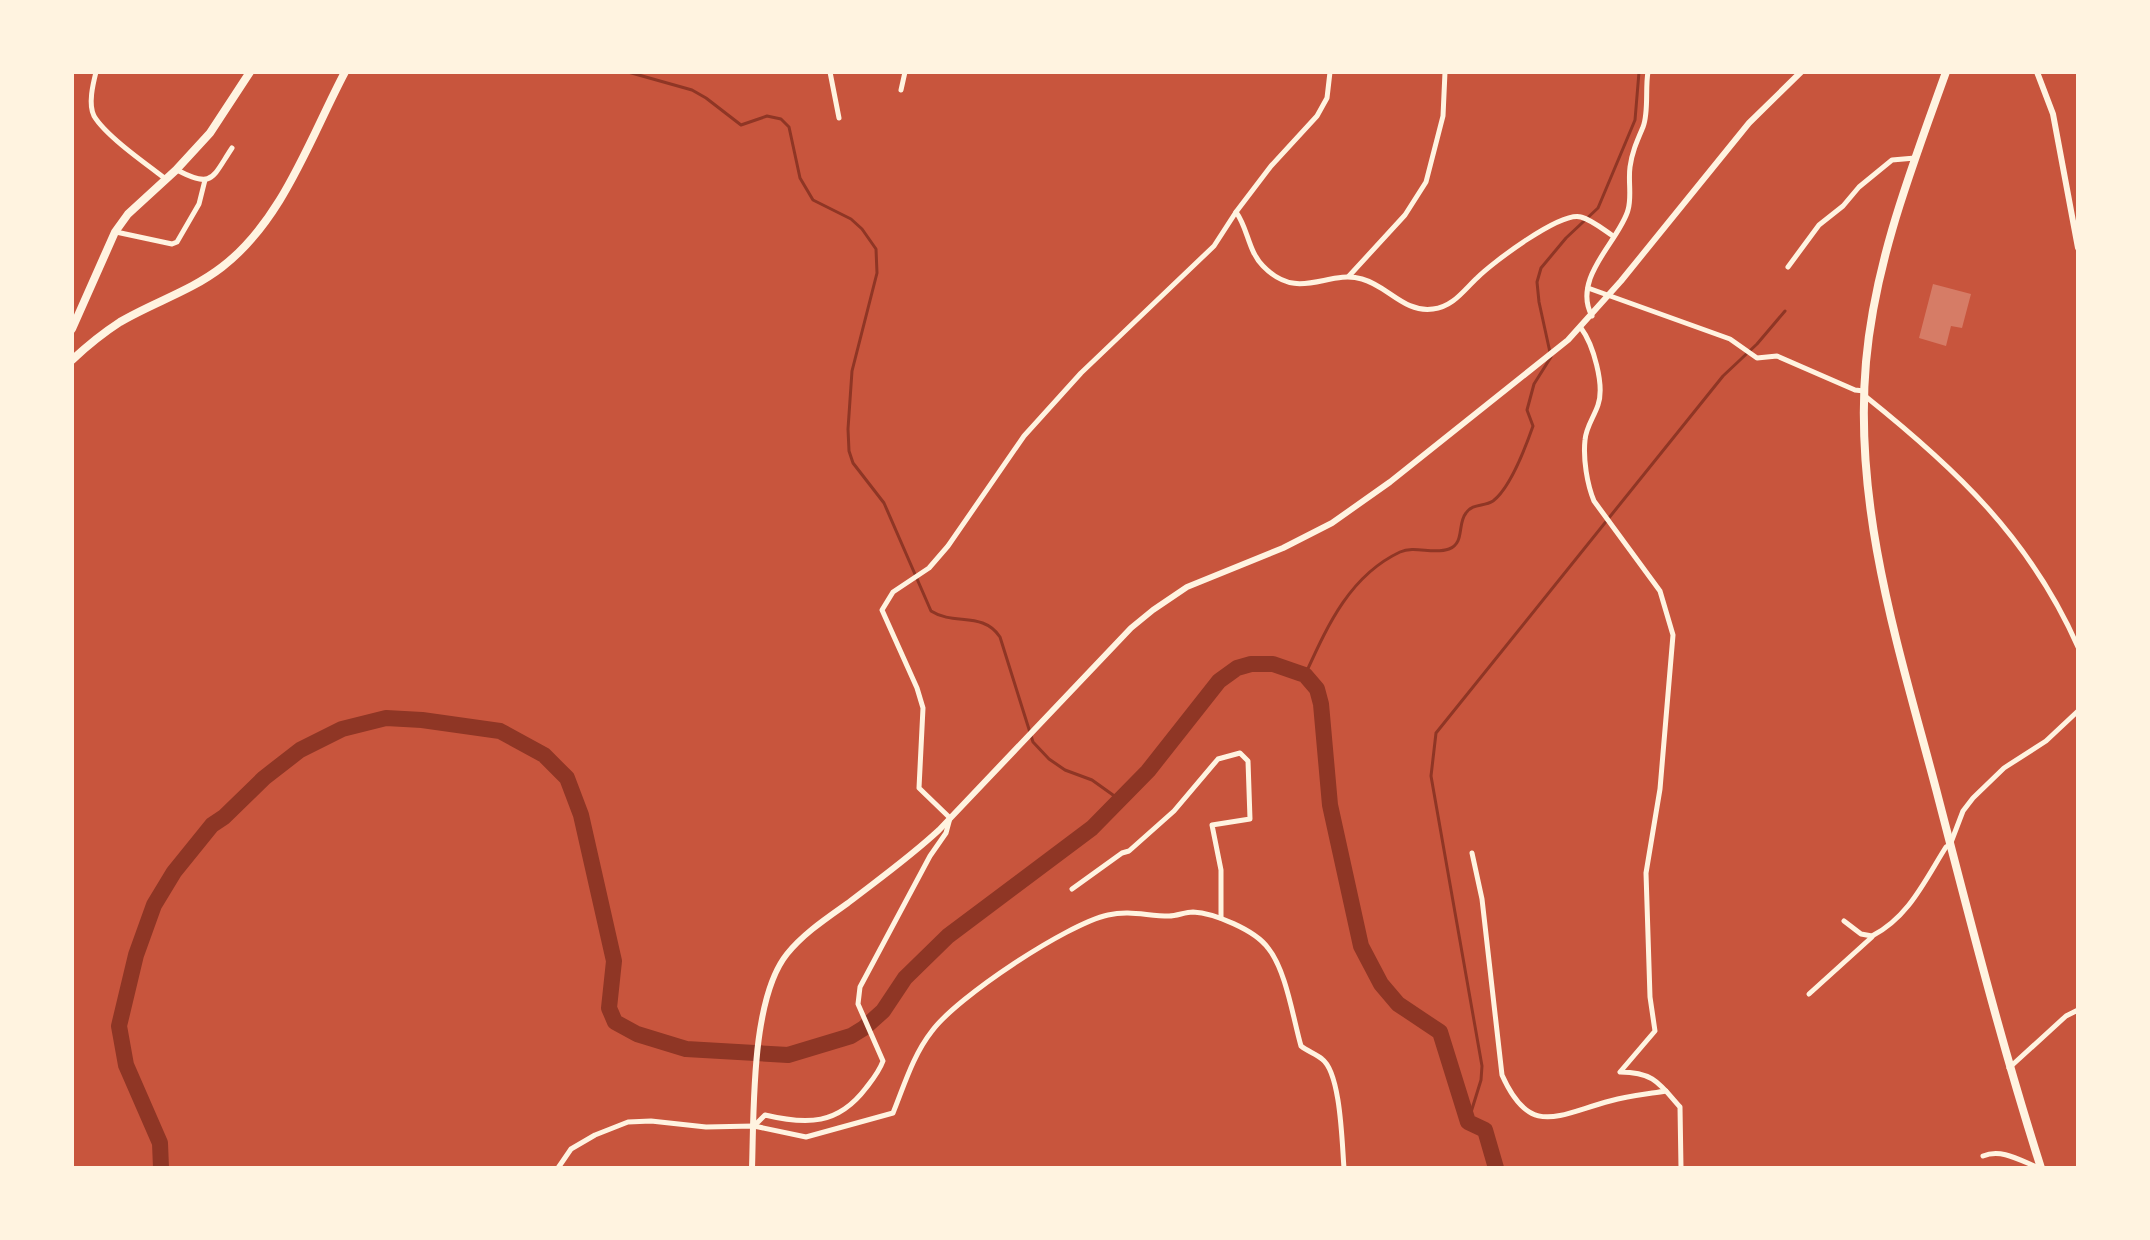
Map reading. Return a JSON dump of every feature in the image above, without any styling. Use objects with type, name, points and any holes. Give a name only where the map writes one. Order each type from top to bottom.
[{"type":"main road","points":[[72,329],[115,232],[128,214],[176,170],[210,133],[250,72]]},
{"type":"main road","points":[[72,360],[122,322],[194,286],[248,244],[294,172],[345,72]]},
{"type":"main road","points":[[1946,72],[1890,232],[1878,284],[1864,393],[1867,487],[1876,555],[2009,1069],[2040,1168]]},
{"type":"street","points":[[96,72],[92,99],[94,115],[129,152],[166,179]]},
{"type":"street","points":[[830,72],[839,118]]},
{"type":"street","points":[[901,90],[905,72]]},
{"type":"street","points":[[950,818],[919,788],[923,708],[882,610],[893,592],[929,568],[948,546],[1024,436],[1081,373],[1214,246],[1271,166],[1317,116],[1327,98],[1330,72]]},
{"type":"street","points":[[1348,276],[1405,215],[1426,182],[1443,116],[1445,72]]},
{"type":"street","points":[[1592,316],[1589,312],[1588,288],[1592,275],[1628,211],[1629,169],[1635,139],[1644,125],[1648,72]]},
{"type":"street","points":[[752,1168],[760,1033],[766,997],[769,985],[784,959],[805,935],[910,857],[1144,617],[1173,595],[1211,576],[1283,548],[1332,523],[1494,401],[1572,336],[1592,316],[1739,135],[1801,72]]},
{"type":"street","points":[[2037,72],[2053,114],[2078,248]]},
{"type":"street","points":[[176,170],[193,180],[205,180],[212,177],[232,148]]},
{"type":"street","points":[[1788,267],[1819,225],[1837,212],[1859,187],[1892,160],[1915,158]]},
{"type":"street","points":[[115,232],[172,244],[177,242],[199,204],[205,180]]},
{"type":"street","points":[[1236,212],[1249,244],[1263,267],[1289,283],[1315,284],[1348,276],[1364,279],[1418,309],[1437,309],[1456,300],[1477,278],[1519,245],[1564,218],[1580,217],[1613,236]]},
{"type":"street","points":[[1588,288],[1730,339],[1757,358],[1777,356],[1864,393],[1982,499],[2040,576],[2078,647]]},
{"type":"street","points":[[1581,328],[1595,361],[1601,396],[1585,440],[1589,488],[1594,501],[1660,591],[1673,635],[1660,789],[1646,873],[1650,997],[1655,1031],[1620,1072],[1644,1072],[1667,1091],[1680,1107],[1681,1168]]},
{"type":"street","points":[[1809,994],[1872,936],[1906,910],[1950,845],[1963,811],[1973,798],[2004,768],[2046,741],[2078,711]]},
{"type":"street","points":[[1072,889],[1129,851],[1174,811],[1218,759],[1240,753],[1248,761],[1250,819],[1212,825],[1221,870],[1221,918]]},
{"type":"street","points":[[754,1126],[765,1115],[788,1121],[827,1119],[840,1114],[857,1101],[880,1070],[883,1061],[858,1004],[860,987],[930,856],[946,833],[950,818]]},
{"type":"street","points":[[1472,853],[1482,899],[1502,1075],[1512,1097],[1529,1113],[1548,1118],[1613,1100],[1667,1091]]},
{"type":"street","points":[[558,1168],[571,1149],[628,1122],[651,1121],[706,1127],[754,1126],[806,1137],[893,1113],[906,1077],[932,1031],[967,999],[1008,967],[1089,921],[1109,914],[1141,911],[1168,916],[1192,912],[1221,918],[1268,947],[1282,981],[1301,1046],[1323,1059],[1333,1076],[1344,1168]]},
{"type":"street","points":[[1844,921],[1861,934],[1872,936]]},
{"type":"street","points":[[2009,1069],[2058,1023],[2078,1010]]},
{"type":"street","points":[[1983,1156],[1992,1152],[2003,1154],[2040,1168]]},
{"type":"building","points":[[1933,284],[1971,294],[1962,328],[1951,326],[1946,346],[1919,338]]},
{"type":"waterway","points":[[628,72],[692,90],[741,125],[767,116],[781,119],[789,127],[800,178],[813,200],[851,219],[876,249],[877,273],[852,371],[848,429],[853,463],[884,503],[931,611],[949,618],[985,624],[1000,637],[1033,742],[1065,770],[1092,780],[1120,800]]},
{"type":"waterway","points":[[1305,675],[1331,621],[1367,575],[1400,552],[1412,549],[1443,551],[1454,546],[1466,513],[1493,501],[1511,477],[1533,426],[1527,410],[1534,384],[1551,357],[1539,302],[1537,282],[1541,268],[1566,238],[1598,208],[1635,120],[1639,72]]},
{"type":"waterway","points":[[1468,1122],[1481,1080],[1482,1066],[1431,776],[1436,733],[1723,376],[1757,344],[1785,311]]},
{"type":"waterway","points":[[161,1168],[160,1143],[126,1065],[119,1026],[136,955],[154,905],[174,872],[212,825],[300,750],[342,729],[386,718],[422,720],[500,731],[544,755],[567,778],[581,815],[614,961],[609,1008],[615,1022],[637,1034],[686,1049],[788,1055],[851,1036],[864,1028],[883,1011],[905,978],[948,936],[1092,828],[1148,771],[1219,681],[1237,668],[1251,664],[1273,664],[1305,675],[1317,689],[1330,805],[1361,946],[1381,984],[1398,1004],[1440,1032],[1468,1122],[1485,1130],[1496,1168]]}]
